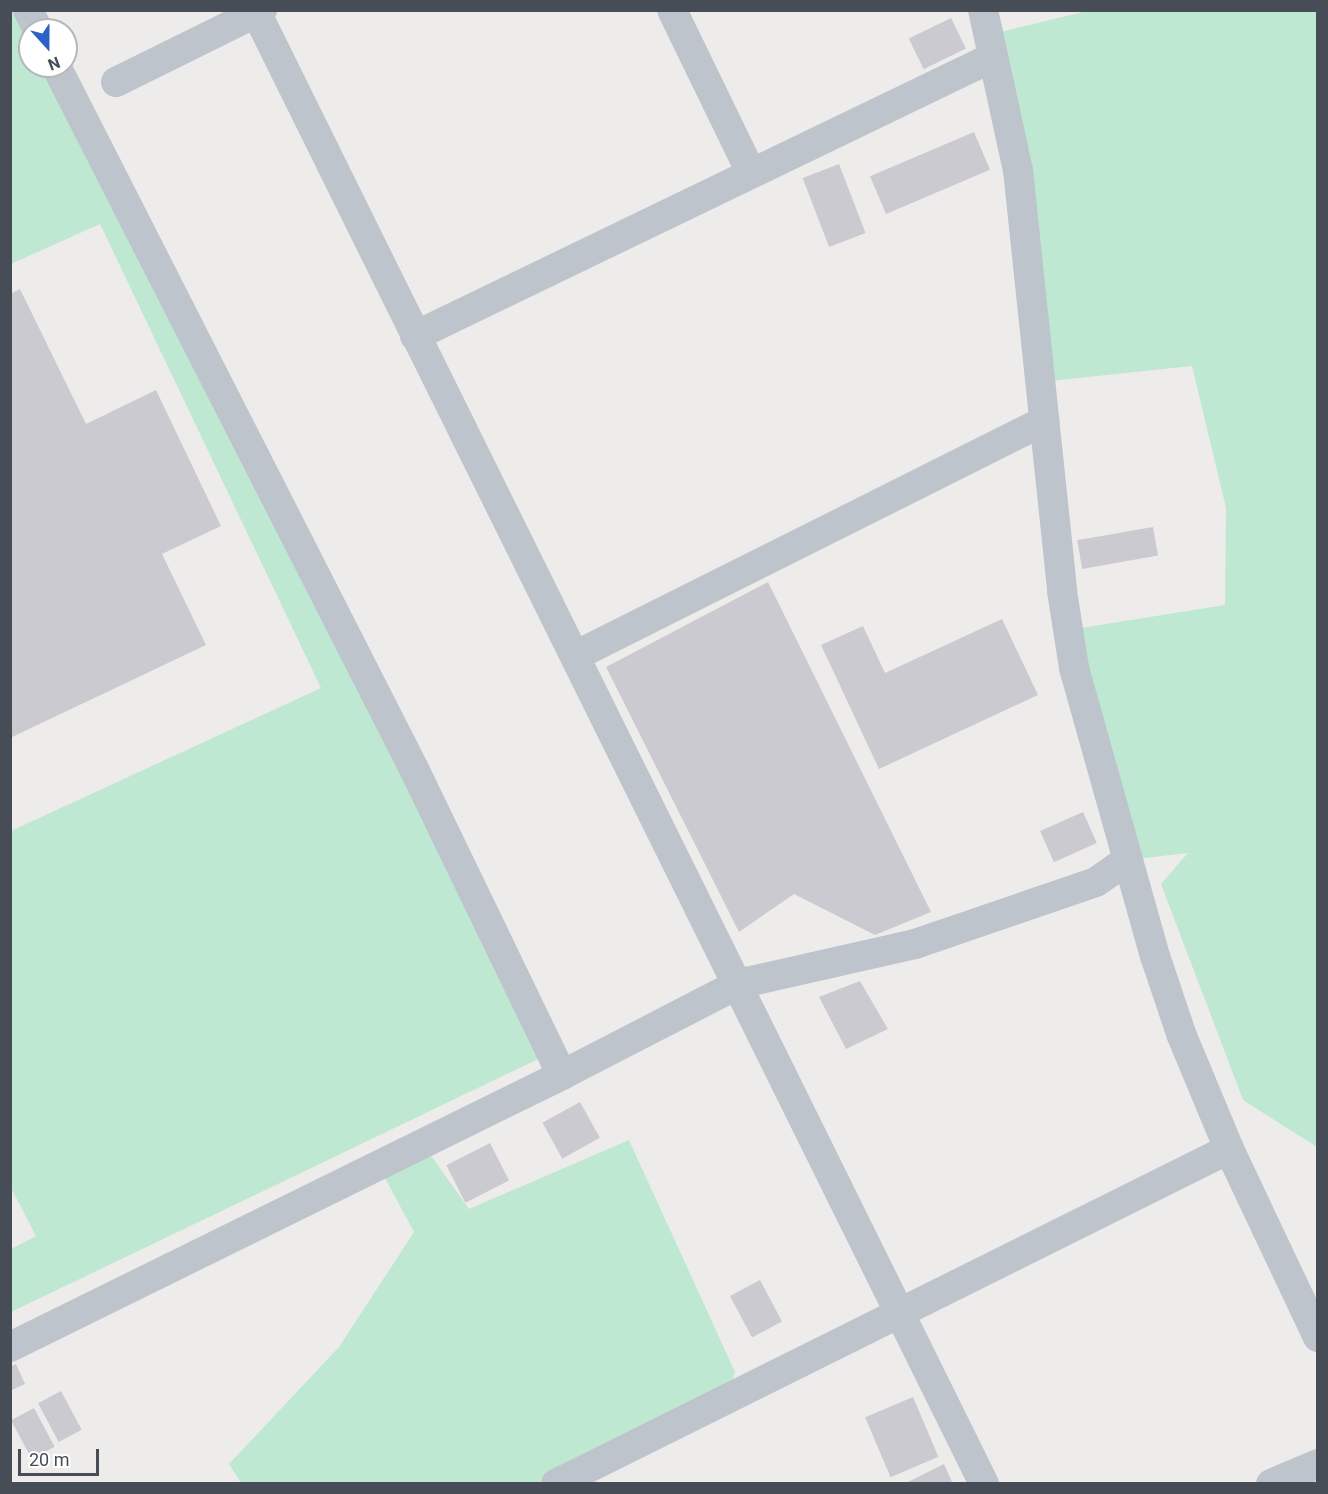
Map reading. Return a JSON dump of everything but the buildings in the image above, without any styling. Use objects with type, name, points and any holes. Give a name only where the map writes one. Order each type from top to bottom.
[{"type":"street","points":[[672,10],[751,174]]},
{"type":"street","points":[[983,10],[1018,170],[1062,591],[1074,668],[1128,860],[1182,1036],[1228,1149],[1317,1337]]},
{"type":"street","points":[[116,82],[258,11],[415,336],[984,1484]]},
{"type":"street","points":[[415,336],[993,57]]},
{"type":"street","points":[[62,78],[414,769],[562,1075]]},
{"type":"street","points":[[575,656],[1044,421]]},
{"type":"street","points":[[10,1347],[562,1075],[738,984],[915,944],[1096,882],[1128,860]]},
{"type":"street","points":[[556,1484],[1228,1149]]},
{"type":"street","points":[[1270,1484],[1317,1464]]},
{"type":"green space","points":[[42,10],[37,18],[18,18],[18,78],[72,78],[555,1051],[11,1312],[11,1249],[36,1236],[11,1188],[11,831],[321,688],[100,224],[11,264],[11,11]]},
{"type":"green space","points":[[1087,11],[1317,11],[1317,1147],[1243,1100],[1161,884],[1188,853],[1128,860],[1068,630],[1225,605],[1226,508],[1192,366],[1040,382],[988,35]]},
{"type":"green space","points":[[629,1140],[735,1372],[728,1398],[537,1483],[241,1483],[229,1464],[339,1347],[414,1232],[385,1178],[419,1155],[432,1157],[469,1209]]}]
